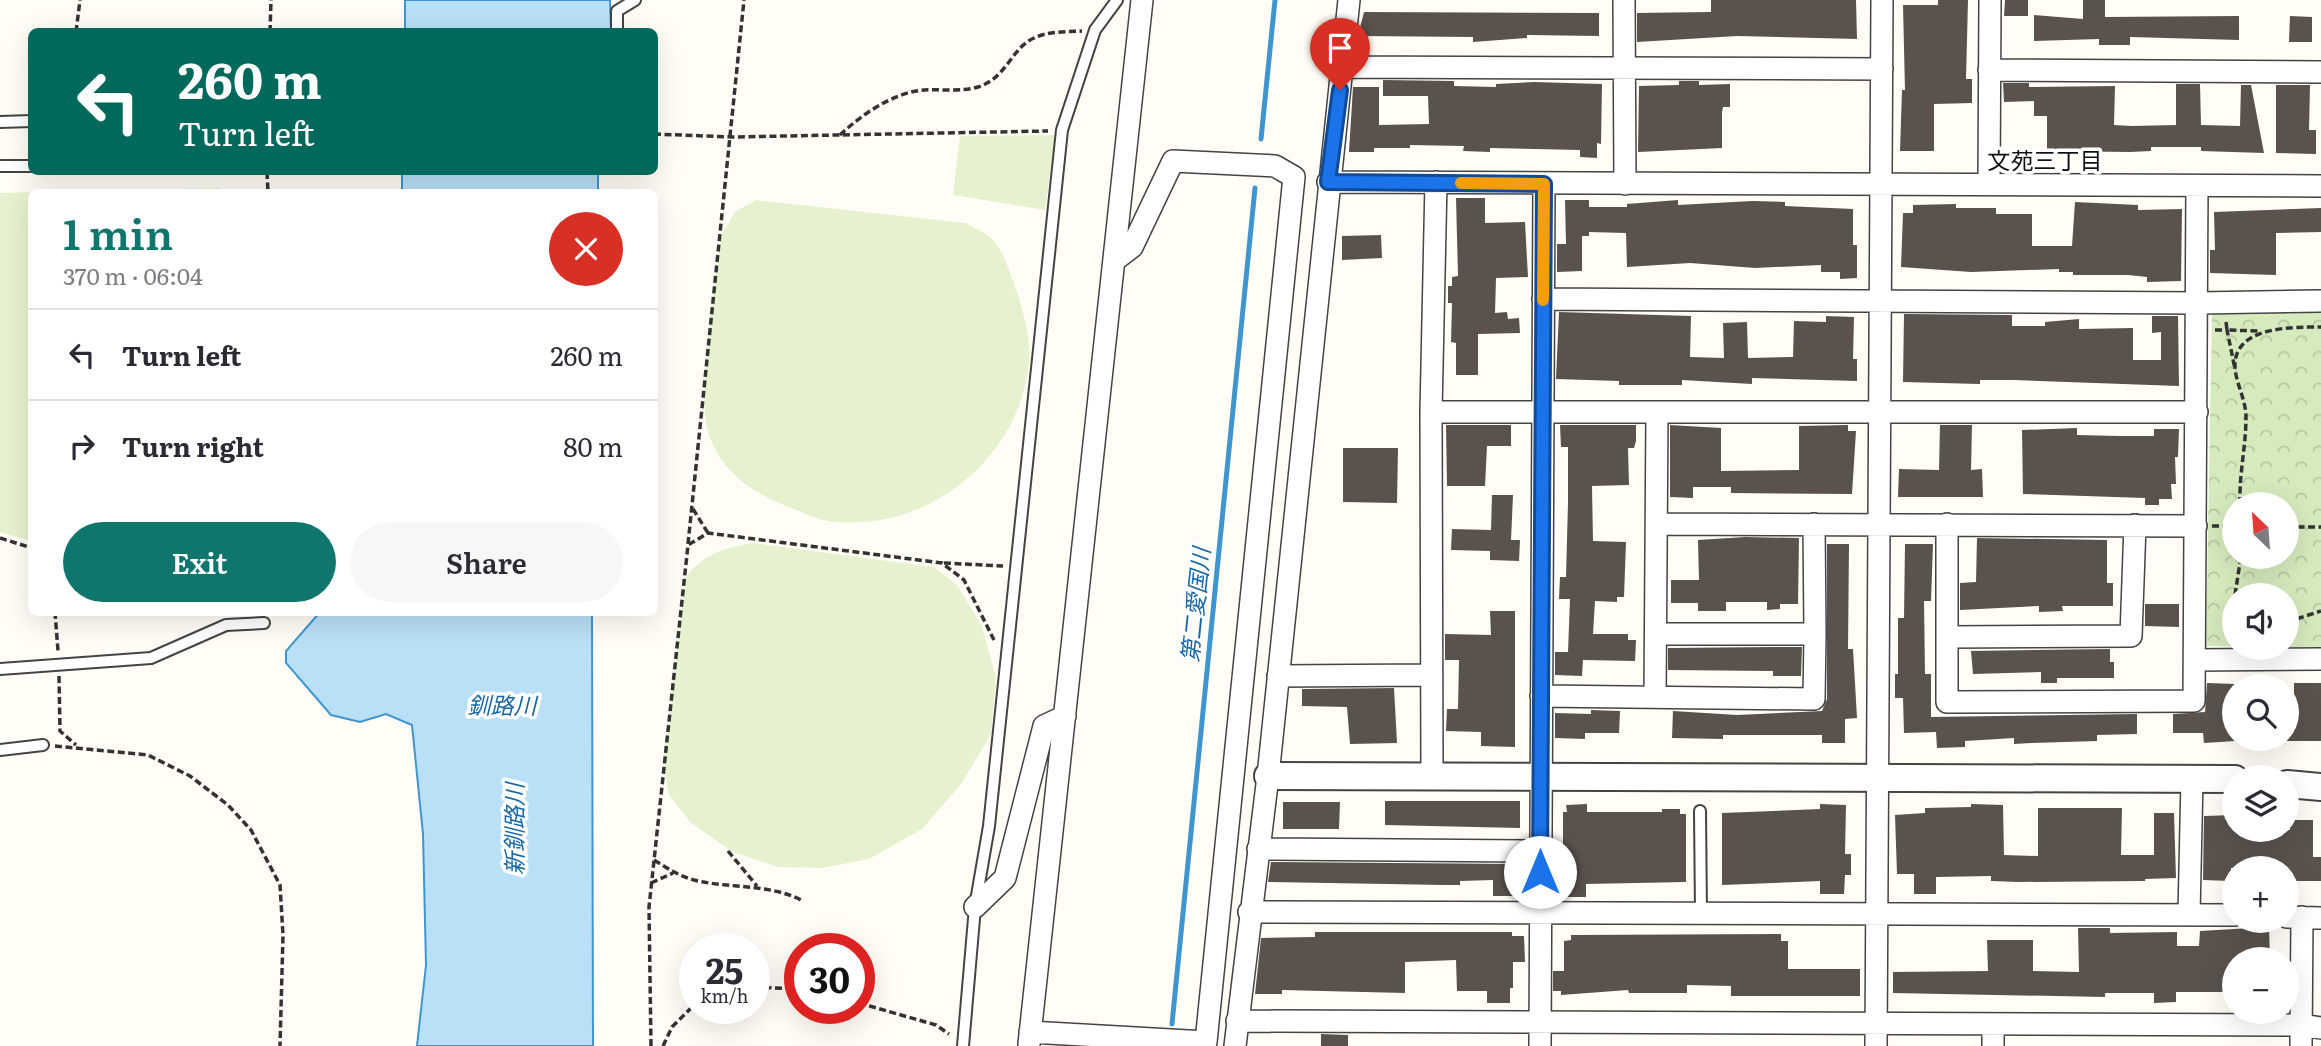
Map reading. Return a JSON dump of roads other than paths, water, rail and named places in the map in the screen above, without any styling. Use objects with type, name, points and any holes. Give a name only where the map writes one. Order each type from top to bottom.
[{"type":"street","points":[[1115,260],[1132,247],[1173,161],[1275,166],[1294,177],[1206,1042],[1029,1039],[1142,0]]},
{"type":"street","points":[[1235,1046],[1249,912],[1268,776],[1349,0]]},
{"type":"street","points":[[1624,0],[1625,184]]},
{"type":"street","points":[[1876,1035],[1882,0]]},
{"type":"street","points":[[1989,184],[1990,0]]},
{"type":"street","points":[[1343,67],[1882,69]]},
{"type":"street","points":[[1989,70],[2321,72]]},
{"type":"street","points":[[1328,182],[2321,186]]},
{"type":"street","points":[[1433,776],[1431,412],[1436,183]]},
{"type":"street","points":[[1539,1046],[1544,184]]},
{"type":"street","points":[[1947,524],[1948,702],[2194,701],[2197,186]]},
{"type":"street","points":[[1543,299],[2198,303],[2321,301]]},
{"type":"street","points":[[1431,412],[2197,412]]},
{"type":"street","points":[[1655,696],[1657,412]]},
{"type":"street","points":[[1657,524],[2196,526]]},
{"type":"street","points":[[1541,696],[1814,699],[1814,524]]},
{"type":"street","points":[[1948,637],[2131,636],[2135,525]]},
{"type":"street","points":[[1656,634],[1815,634]]},
{"type":"street","points":[[2196,660],[2321,659]]},
{"type":"street","points":[[1278,676],[1431,675]]},
{"type":"street","points":[[975,907],[1005,878],[1044,726],[1065,716]]},
{"type":"street","points":[[1268,776],[2222,779]]},
{"type":"street","points":[[2189,914],[2192,779]]},
{"type":"street","points":[[2299,785],[2321,787]]},
{"type":"street","points":[[1258,849],[1540,851]]},
{"type":"street","points":[[1249,912],[2222,915]]},
{"type":"street","points":[[1237,1021],[1540,1023],[1876,1035],[1993,1024],[2308,1033],[2303,917]]},
{"type":"street","points":[[1993,1024],[1993,1046]]},
{"type":"lane","points":[[617,28],[617,11],[635,0]]},
{"type":"lane","points":[[963,1045],[975,907],[989,826],[1062,130],[1094,30],[1117,0]]},
{"type":"lane","points":[[0,122],[28,121]]},
{"type":"lane","points":[[0,166],[28,166]]},
{"type":"lane","points":[[0,669],[151,658],[226,625],[264,623]]},
{"type":"lane","points":[[0,750],[43,745]]},
{"type":"lane","points":[[1700,811],[1701,914]]},
{"type":"water","points":[[405,0],[610,0],[611,28],[405,28]]},
{"type":"water","points":[[402,175],[598,175],[598,189],[402,189]]},
{"type":"water","name":"釧路川","points":[[317,616],[592,616],[593,1046],[417,1046],[426,965],[423,834],[412,725],[386,714],[360,722],[331,715],[286,663],[286,651]]},
{"type":"waterway","name":"第二愛国川","points":[[1261,139],[1275,0]]},
{"type":"waterway","name":"第二愛国川","points":[[1172,1024],[1255,188]]},
{"type":"district","name":"文苑三丁目","points":[[2045,161]]},
{"type":"water label","name":"新釧路川","points":[[515,829]]}]
